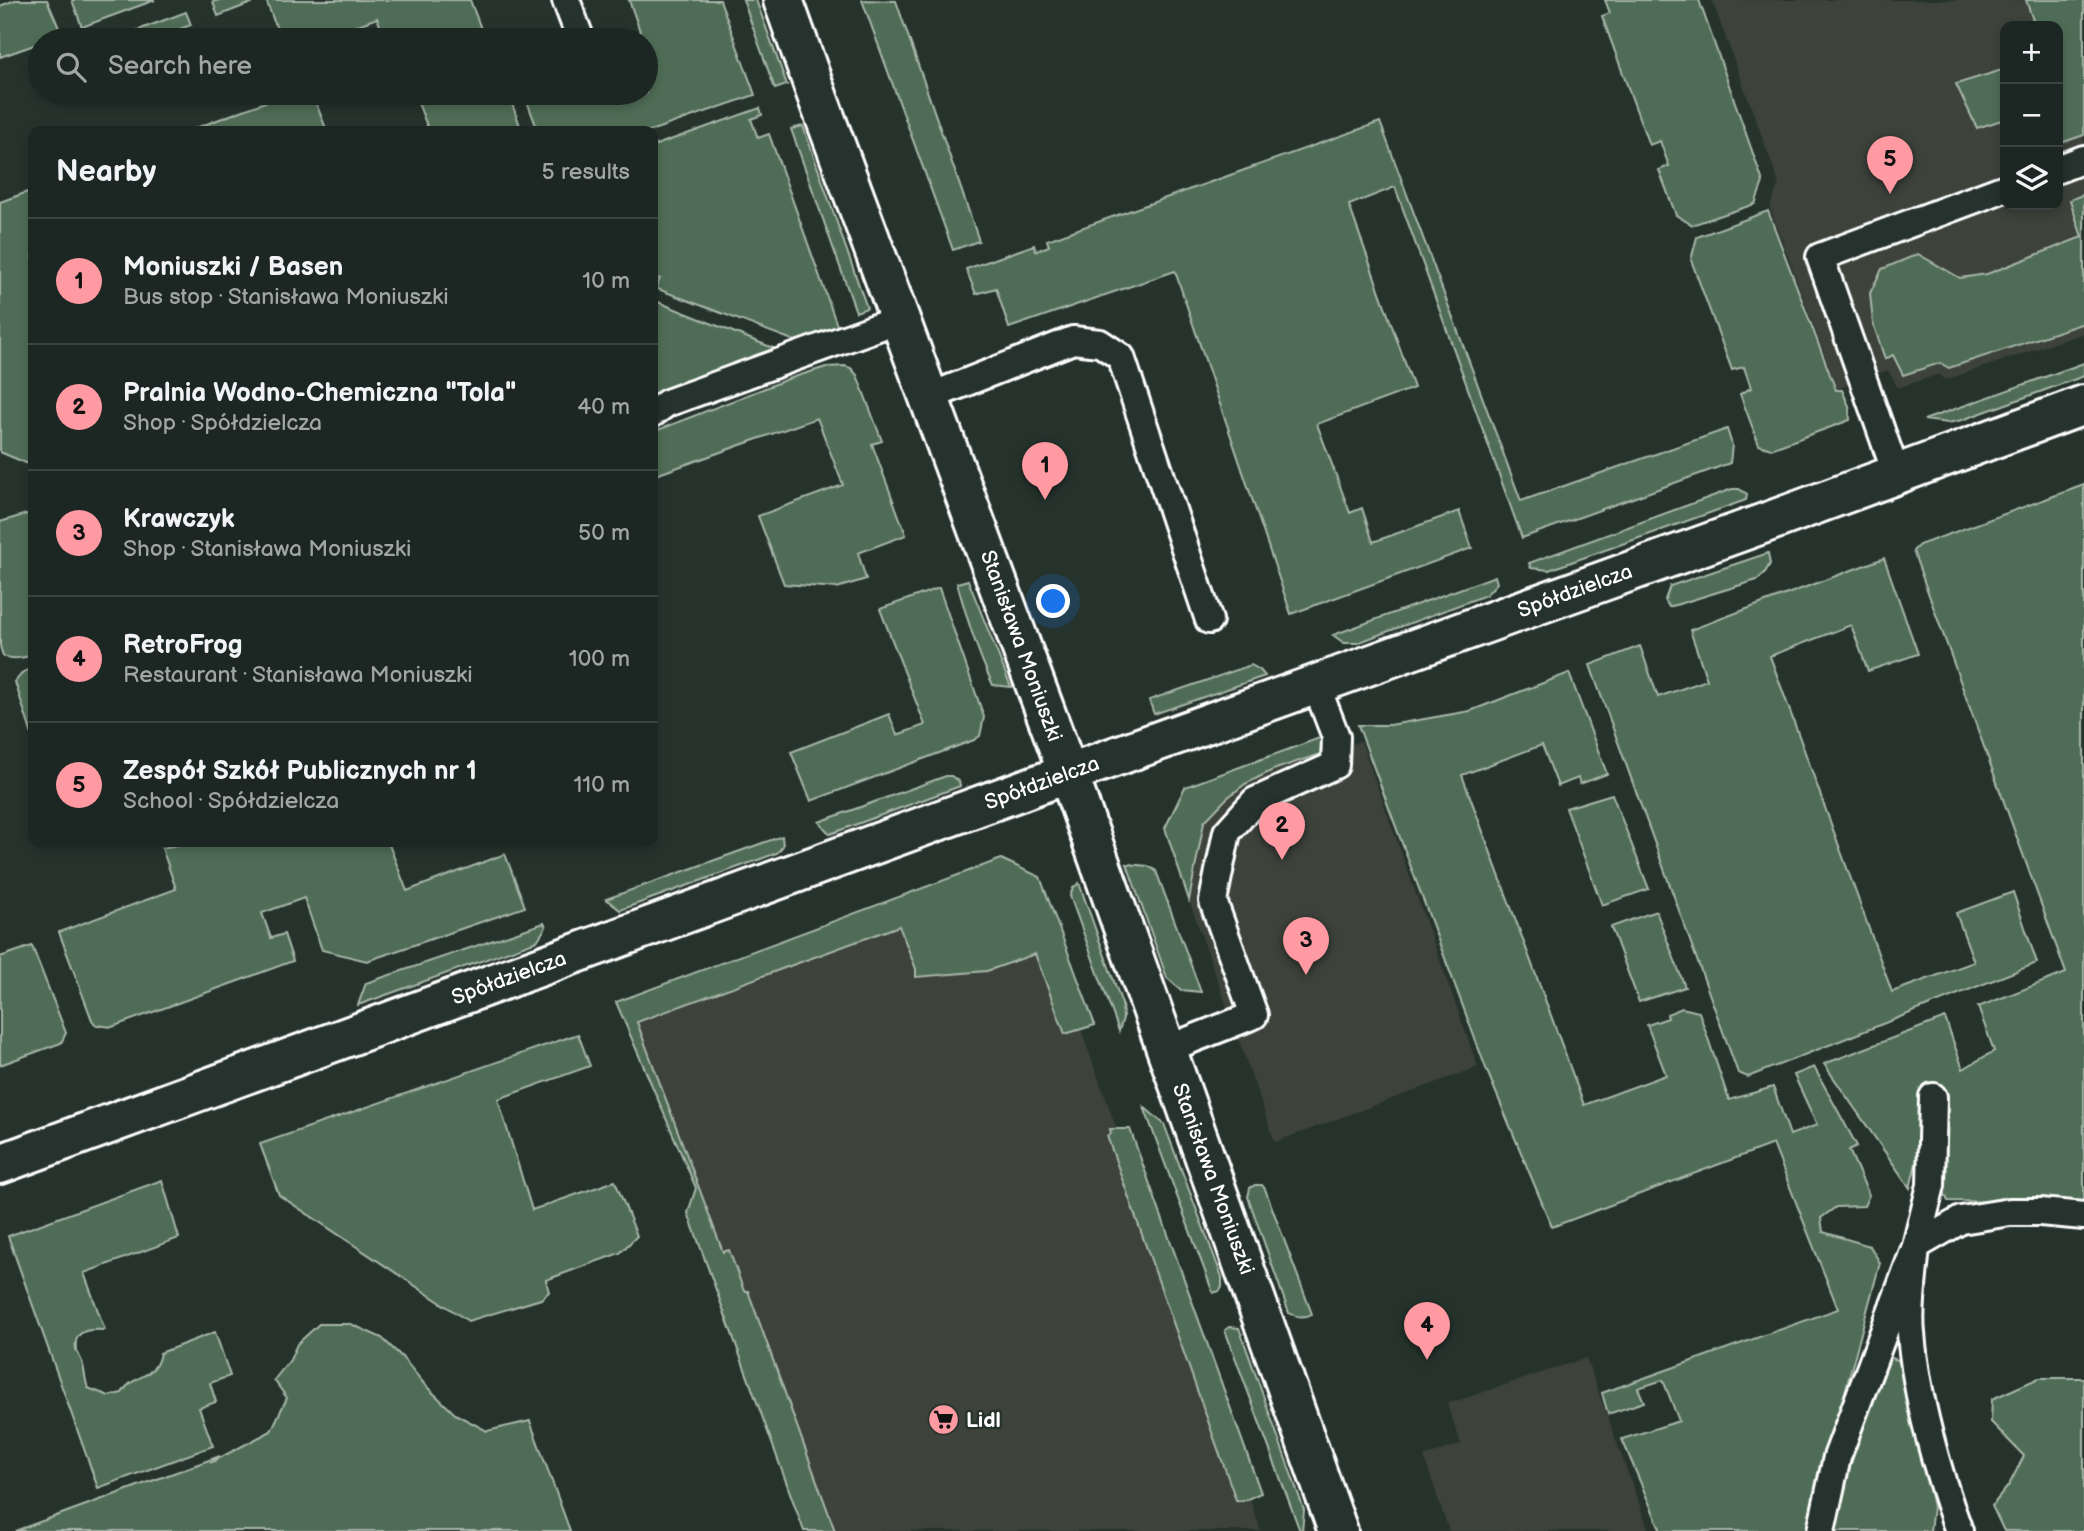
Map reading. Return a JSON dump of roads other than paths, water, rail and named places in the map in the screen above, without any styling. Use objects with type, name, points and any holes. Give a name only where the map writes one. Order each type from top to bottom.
[{"type":"street","name":"Stanisława Moniuszki","points":[[783,0],[1068,773],[1338,1531]]},
{"type":"street","name":"Spółdzielcza","points":[[0,1164],[2084,405]]},
{"type":"lane","points":[[566,0],[576,28]]},
{"type":"lane","points":[[2063,167],[2084,159]]},
{"type":"lane","points":[[1896,474],[1820,257],[2000,190]]},
{"type":"lane","points":[[658,409],[667,403],[900,319]]},
{"type":"lane","points":[[929,397],[1073,341],[1100,343],[1121,357],[1209,620]]},
{"type":"lane","points":[[1167,1049],[1254,1015],[1213,901],[1227,832],[1255,801],[1335,765],[1336,737],[1317,685]]},
{"type":"lane","points":[[1821,1531],[1838,1457],[1916,1246],[1931,1185],[1933,1097]]},
{"type":"lane","points":[[1916,1246],[1961,1220],[2010,1212],[2084,1216]]},
{"type":"lane","points":[[1916,1246],[1910,1330],[1921,1400],[1952,1524]]},
{"type":"place","name":"Zespół Szkół Publicznych nr 1","points":[[1890,194]]},
{"type":"place","name":"Moniuszki / Basen","points":[[1045,500]]},
{"type":"place","name":"Pralnia Wodno-Chemiczna \"Tola\"","points":[[1282,860]]},
{"type":"place","name":"Krawczyk","points":[[1306,975]]},
{"type":"place","name":"RetroFrog","points":[[1427,1360]]},
{"type":"place","name":"Lidl","points":[[943,1420]]}]
